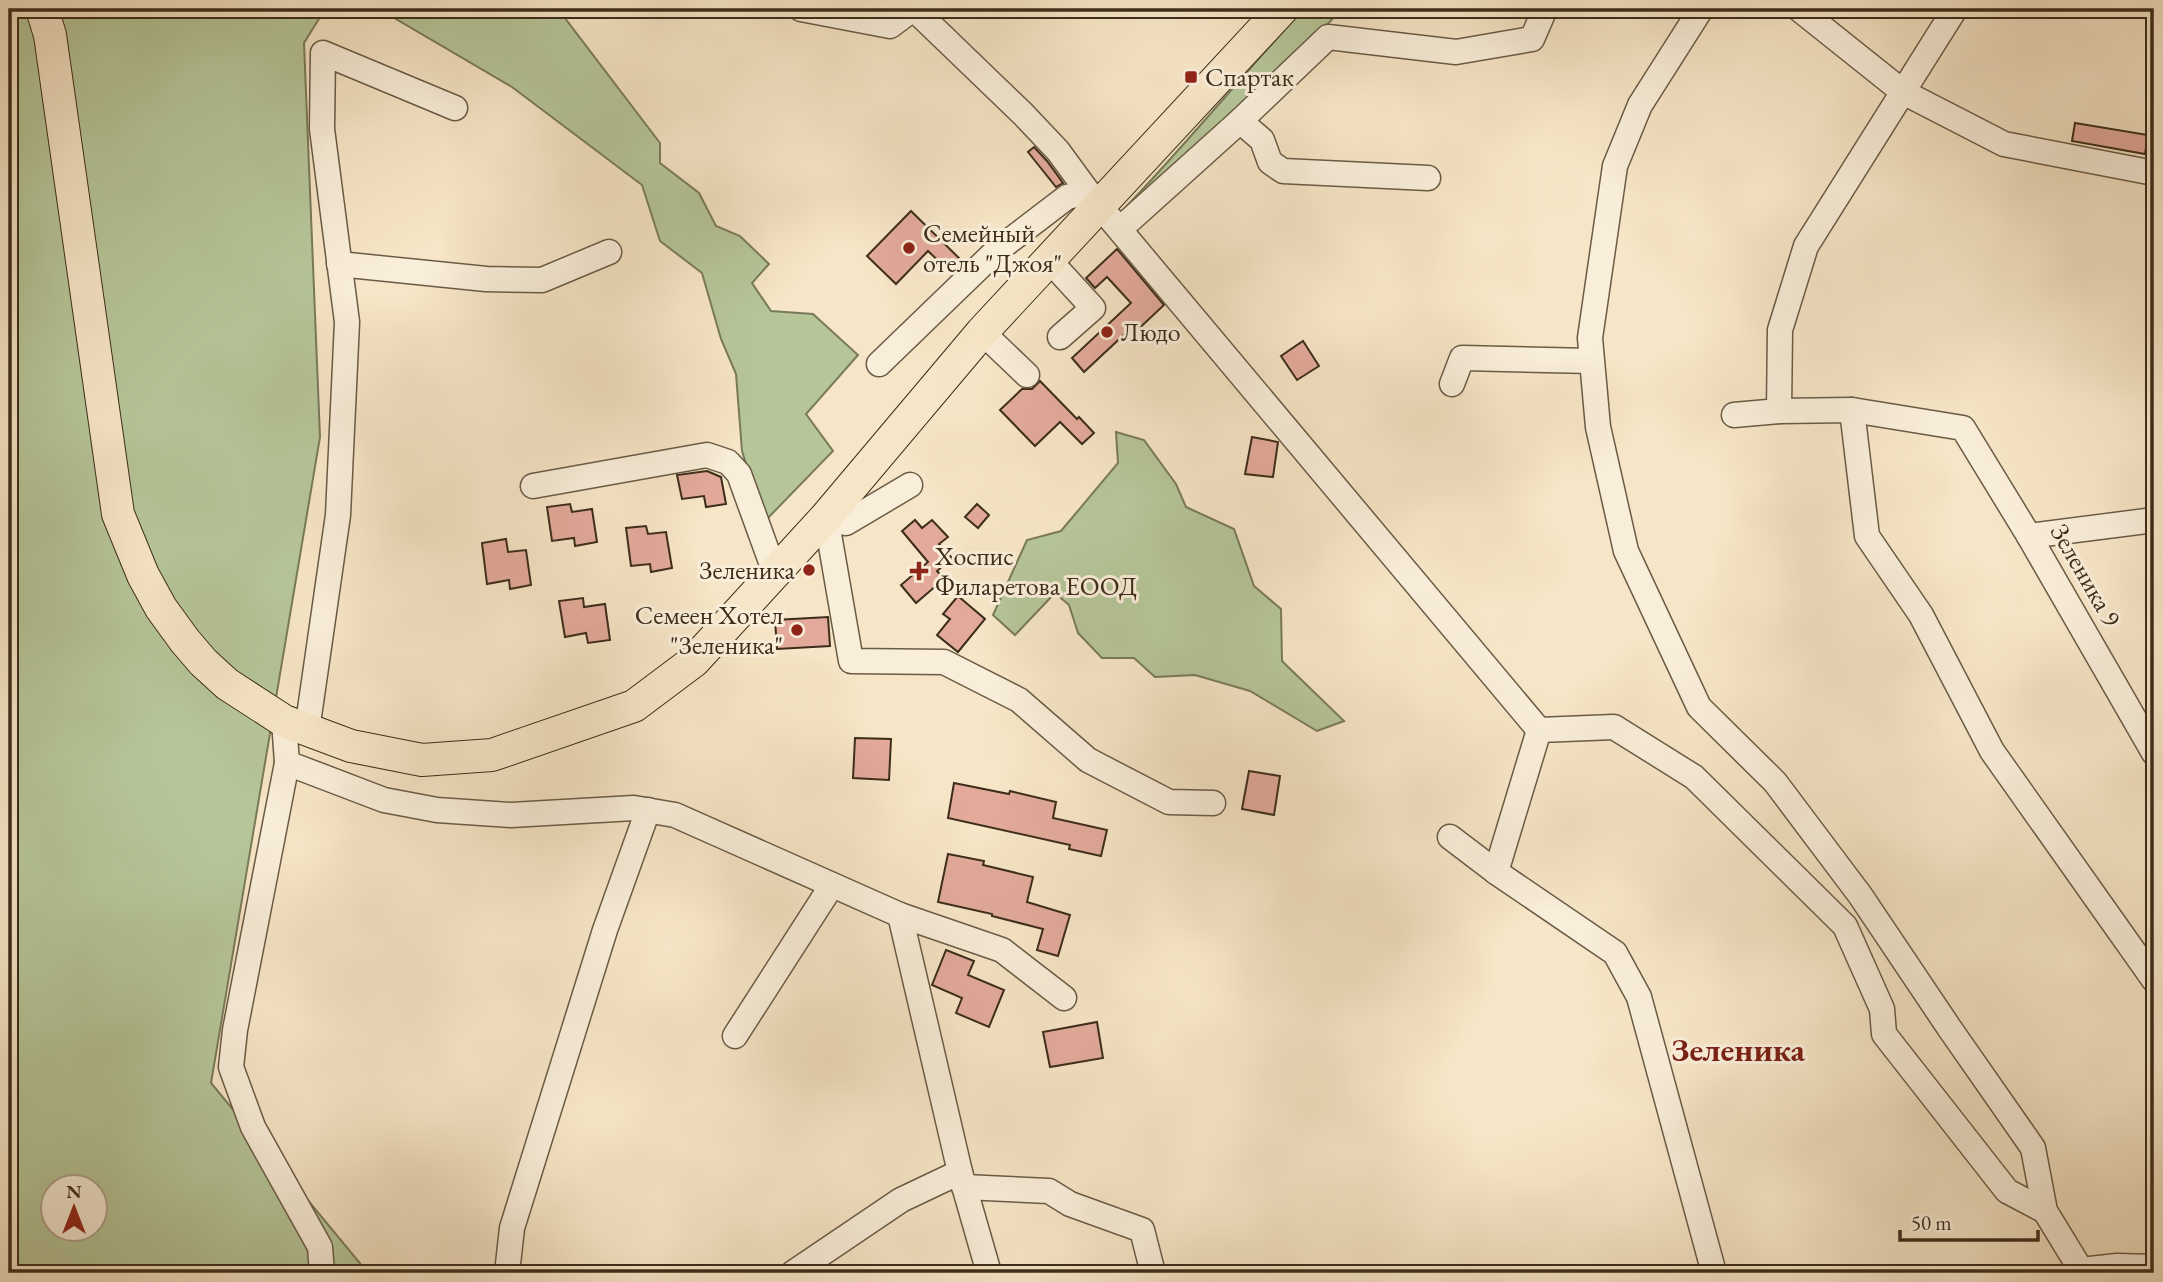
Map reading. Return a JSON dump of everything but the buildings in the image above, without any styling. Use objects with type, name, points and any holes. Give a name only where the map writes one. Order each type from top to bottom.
[{"type":"main road","points":[[42,9],[50,35],[118,514],[143,575],[161,608],[185,641],[203,662],[228,684],[295,726],[351,746],[422,760],[492,755],[634,706],[694,660],[826,517],[982,332],[1049,260],[1093,198],[1282,9]]},
{"type":"street","points":[[801,9],[890,26],[913,9],[1023,114],[1058,151],[1093,198],[1539,730]]},
{"type":"street","points":[[1120,229],[1328,37],[1456,52],[1532,39],[1545,9]]},
{"type":"street","points":[[1701,9],[1640,105],[1615,166],[1590,338],[1598,427],[1626,551],[1699,707],[1775,782],[1860,895],[2033,1147],[2045,1211],[2082,1271],[2117,1266],[2154,1266]]},
{"type":"street","points":[[1799,9],[1903,92],[2004,144],[2154,173]]},
{"type":"street","points":[[1779,411],[1780,330],[1806,246],[1955,9]]},
{"type":"street","points":[[322,1273],[320,1247],[253,1127],[231,1067],[235,1030],[338,514],[347,322],[322,130],[323,53],[455,108]]},
{"type":"street","points":[[1240,121],[1262,140],[1270,162],[1283,171],[1428,177]]},
{"type":"street","points":[[879,364],[995,252],[1067,197],[1093,198]]},
{"type":"street","points":[[339,264],[486,279],[542,280],[608,252]]},
{"type":"street","points":[[1049,260],[1093,308],[1060,337]]},
{"type":"street","points":[[982,332],[1027,375]]},
{"type":"street","points":[[1452,384],[1462,358],[1591,360]]},
{"type":"street","points":[[1734,415],[1852,410],[1867,536],[1921,615],[1992,751],[2154,980]]},
{"type":"street","name":"Зеленика 9","points":[[1852,410],[1963,428],[2154,752]]},
{"type":"street","points":[[533,486],[707,456],[728,462],[739,474],[775,573]]},
{"type":"street","points":[[910,485],[846,523],[826,517],[851,661],[944,662],[1019,700],[1088,760],[1169,802],[1213,803]]},
{"type":"street","points":[[2029,536],[2154,520]]},
{"type":"street","points":[[1539,730],[1614,727],[1694,777],[1723,803],[1846,926],[1882,1009],[1884,1034],[2007,1191],[2045,1211]]},
{"type":"street","points":[[1496,872],[1539,730]]},
{"type":"street","points":[[287,763],[384,800],[437,810],[511,815],[634,808],[675,815],[900,915],[1002,950],[1064,998]]},
{"type":"street","points":[[507,1273],[512,1228],[605,930],[648,810]]},
{"type":"street","points":[[1450,836],[1496,872],[1615,953],[1639,997],[1714,1273]]},
{"type":"street","points":[[735,1036],[832,885]]},
{"type":"street","points":[[900,915],[962,1179],[989,1273]]},
{"type":"street","points":[[793,1273],[901,1200],[962,1179],[1049,1191],[1070,1204],[1142,1230],[1153,1273]]},
{"type":"green space","points":[[9,9],[325,9],[304,43],[320,437],[211,1083],[368,1273],[9,1273]]},
{"type":"green space","points":[[379,9],[558,9],[660,143],[660,163],[699,193],[716,226],[740,236],[769,264],[752,283],[771,311],[813,314],[858,355],[806,414],[833,451],[764,522],[742,451],[736,374],[721,339],[702,273],[660,241],[642,185],[512,87]]},
{"type":"green space","points":[[1304,9],[1342,9],[1127,217],[1123,210]]},
{"type":"green space","points":[[1116,432],[1144,440],[1176,484],[1186,507],[1234,529],[1254,586],[1281,609],[1282,661],[1344,721],[1317,731],[1250,691],[1195,675],[1155,677],[1134,658],[1102,658],[1078,633],[1069,605],[1055,593],[1015,635],[993,615],[1027,540],[1061,531],[1118,463]]},
{"type":"place","name":"Спартак","points":[[1191,77]]},
{"type":"place","name":"Семейный отель \"Джоя\"","points":[[909,248]]},
{"type":"place","name":"Людо","points":[[1107,332]]},
{"type":"place","name":"Зеленика","points":[[809,570]]},
{"type":"place","name":"Хоспис Филаретова ЕООД","points":[[919,571]]},
{"type":"place","name":"Семеен Хотел \"Зеленика\"","points":[[797,630]]},
{"type":"district","name":"Зеленика","points":[[1738,1049]]}]
